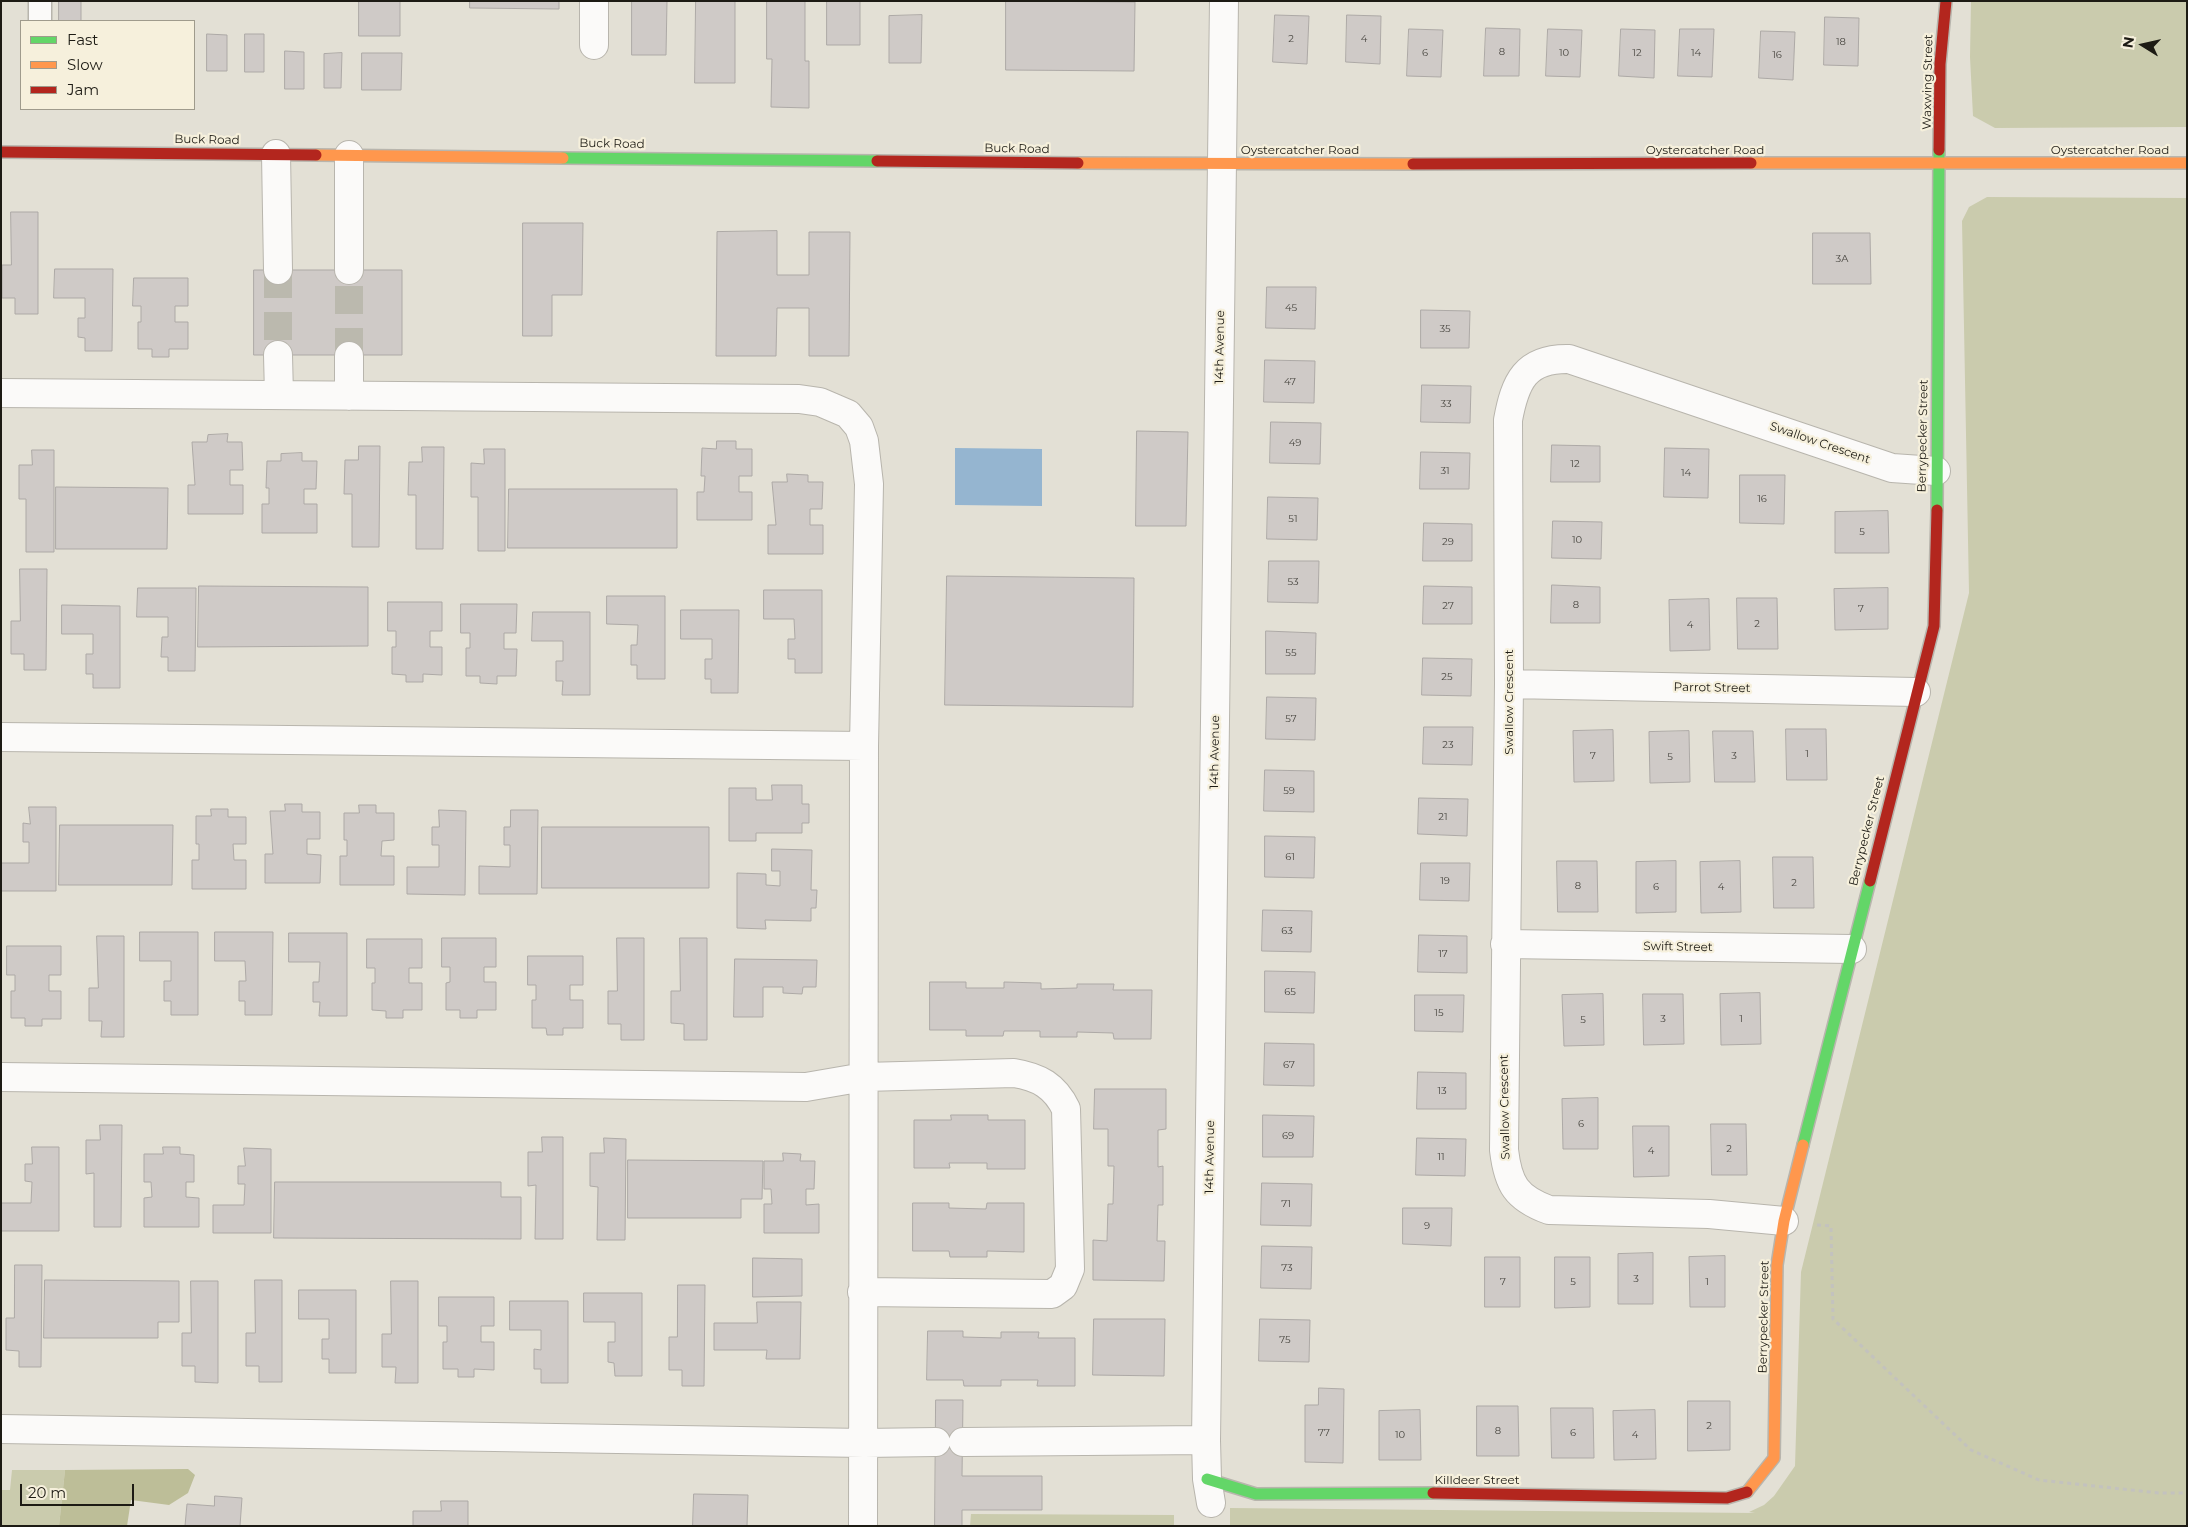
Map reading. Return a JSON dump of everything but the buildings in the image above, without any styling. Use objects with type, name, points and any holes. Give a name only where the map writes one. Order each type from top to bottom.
[{"type":"street","points":[[594,1],[594,45]]},
{"type":"street","name":"14th Avenue","points":[[1209,1491],[1206,1440],[1224,1]]},
{"type":"street","name":"Waxwing Street","points":[[1940,163],[1940,64],[1946,1]]},
{"type":"street","name":"Buck Road","points":[[1,152],[1223,164]]},
{"type":"street","points":[[276,154],[278,270]]},
{"type":"street","points":[[349,156],[349,270]]},
{"type":"street","name":"Berrypecker Street","points":[[1748,1492],[1774,1458],[1776,1428],[1777,1266],[1784,1221],[1934,626],[1940,163]]},
{"type":"street","name":"Oystercatcher Road","points":[[1223,164],[2187,164]]},
{"type":"street","points":[[278,356],[279,395]]},
{"type":"street","points":[[349,356],[349,396]]},
{"type":"street","name":"Swallow Crescent","points":[[1784,1221],[1709,1214],[1549,1210],[1532,1204],[1517,1190],[1507,1174],[1504,1150],[1509,684],[1508,420],[1516,385],[1526,373],[1552,358],[1569,359],[1892,468],[1936,471]]},
{"type":"street","points":[[1,393],[799,399],[820,402],[848,414],[859,427],[864,441],[869,484],[864,746],[863,1526]]},
{"type":"street","name":"Parrot Street","points":[[1509,684],[1916,692]]},
{"type":"street","points":[[1,738],[864,746]]},
{"type":"street","name":"Swift Street","points":[[1505,944],[1852,949]]},
{"type":"street","points":[[1,1077],[806,1087],[864,1077],[1014,1073],[1038,1078],[1049,1085],[1060,1096],[1066,1109],[1070,1269],[1063,1286],[1052,1294],[862,1292]]},
{"type":"street","points":[[1,1429],[864,1443],[936,1442]]},
{"type":"street","points":[[963,1442],[1206,1440]]},
{"type":"street","name":"Killdeer Street","points":[[1209,1491],[1256,1494],[1505,1493],[1727,1498],[1748,1492]]},
{"type":"lane","points":[[40,1],[40,20]]},
{"type":"path","points":[[1784,1221],[1830,1226],[1833,1319],[1971,1450],[2039,1480],[2158,1493],[2187,1493]]},
{"type":"green space","points":[[1971,1],[2187,1],[2187,127],[1995,128],[1973,116],[1970,57]]},
{"type":"green space","points":[[1987,197],[2187,198],[2187,1526],[1230,1526],[1230,1508],[1755,1513],[1749,1512],[1764,1505],[1774,1496],[1795,1466],[1801,1272],[1969,593],[1962,221],[1969,207]]},
{"type":"green space","points":[[188,1469],[195,1475],[188,1493],[169,1505],[131,1500],[127,1526],[59,1526],[65,1470]]},
{"type":"green space","points":[[12,1470],[65,1470],[59,1526],[1,1526],[1,1490],[10,1490]]},
{"type":"green space","points":[[971,1514],[1174,1515],[1174,1526],[970,1526]]},
{"type":"water","points":[[955,448],[1042,449],[1042,506],[955,505]]},
{"type":"tunnel","points":[[278,270],[278,355]]},
{"type":"tunnel","points":[[349,270],[349,356]]},
{"type":"traffic: fast","points":[[1937,510],[1939,150]]},
{"type":"traffic: fast","points":[[563,158],[877,161]]},
{"type":"traffic: fast","points":[[1803,1145],[1870,881]]},
{"type":"traffic: fast","points":[[1207,1479],[1256,1494],[1433,1493]]},
{"type":"traffic: slow","points":[[316,155],[563,158]]},
{"type":"traffic: slow","points":[[1078,163],[1413,164]]},
{"type":"traffic: slow","points":[[1751,163],[2187,163]]},
{"type":"traffic: slow","points":[[1747,1492],[1774,1458],[1777,1265],[1784,1221],[1803,1145]]},
{"type":"traffic: jam","points":[[1939,150],[1940,64],[1946,1]]},
{"type":"traffic: jam","points":[[1,152],[316,155]]},
{"type":"traffic: jam","points":[[877,161],[1078,163]]},
{"type":"traffic: jam","points":[[1413,164],[1751,163]]},
{"type":"traffic: jam","points":[[1870,881],[1934,626],[1937,510]]},
{"type":"traffic: jam","points":[[1433,1493],[1727,1498],[1747,1492]]}]
